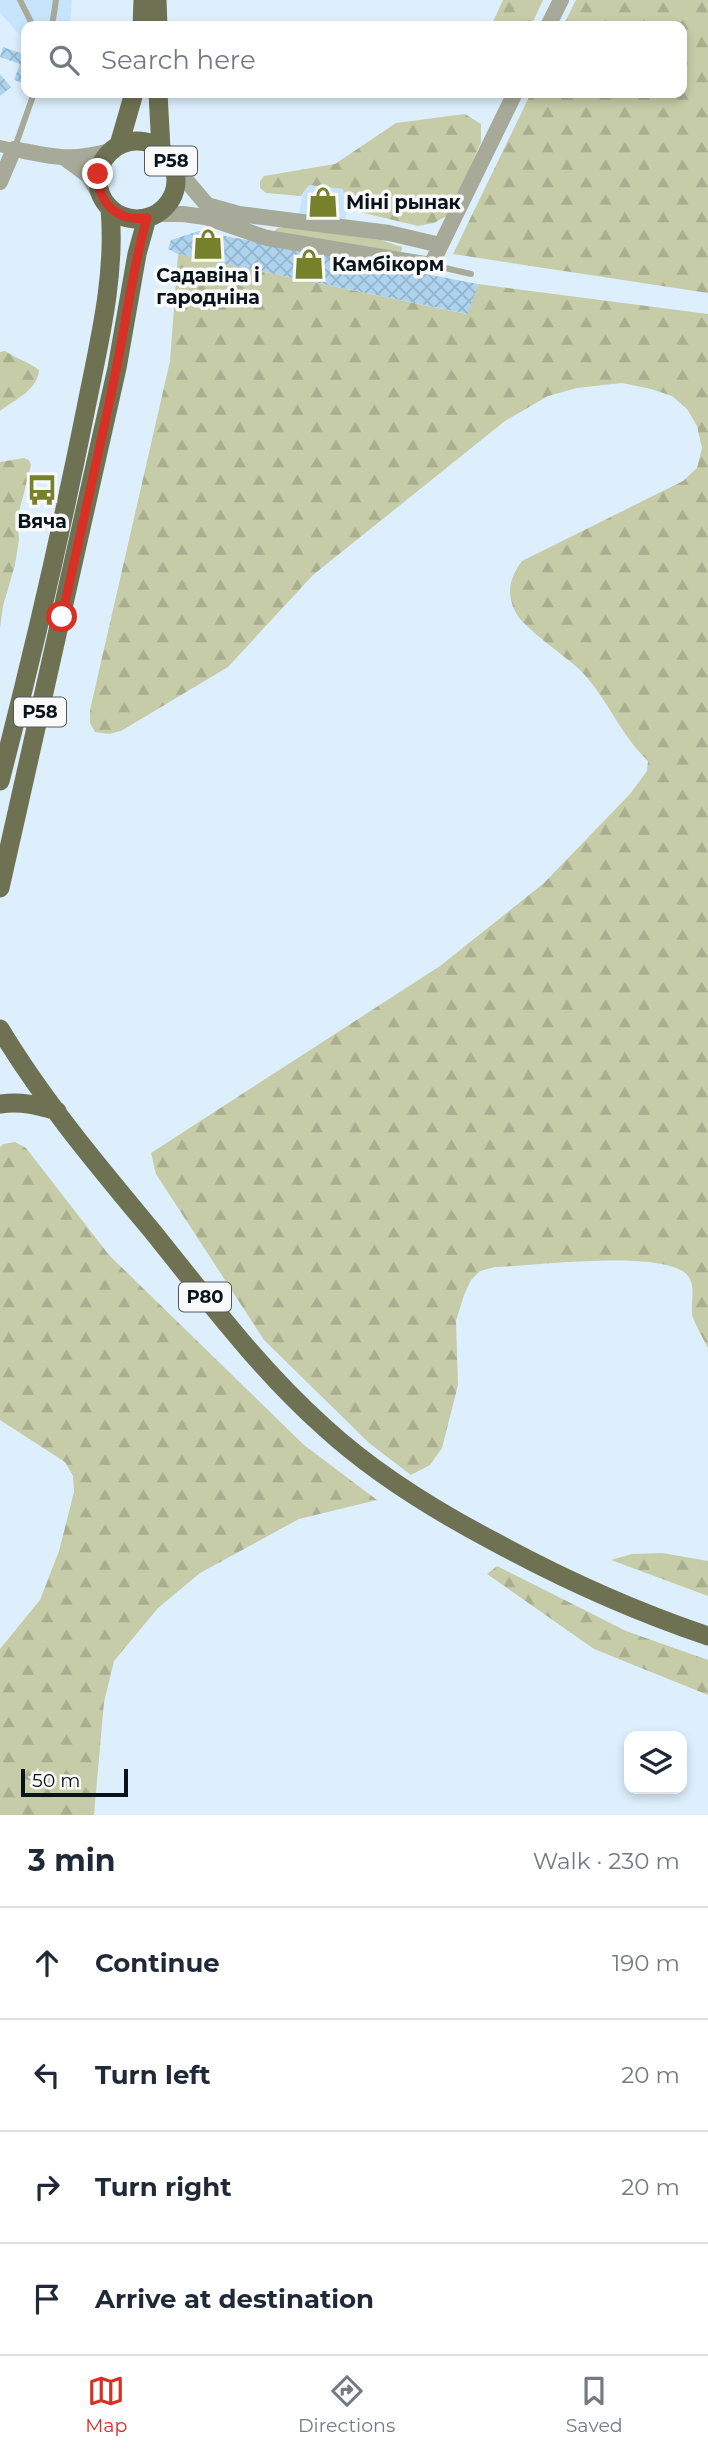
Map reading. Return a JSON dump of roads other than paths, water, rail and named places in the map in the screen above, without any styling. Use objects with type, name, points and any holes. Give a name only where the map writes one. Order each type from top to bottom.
[{"type":"main road","points":[[142,21],[143,0]]},
{"type":"main road","points":[[157,0],[158,21]]},
{"type":"main road","name":"Р58","points":[[115,148],[132,98]]},
{"type":"main road","name":"Р58","points":[[158,98],[161,149]]},
{"type":"main road","name":"Р58","points":[[0,781],[72,477],[111,262],[106,204],[98,187],[98,174],[102,161],[115,148],[133,141],[148,142],[161,149],[174,166],[175,188],[172,198],[152,216],[137,254],[117,368],[0,888]]},
{"type":"main road","points":[[106,204],[127,218],[152,216]]},
{"type":"main road","name":"Р80","points":[[0,1029],[26,1070],[101,1170],[260,1363],[324,1428],[369,1466],[424,1503],[547,1570],[611,1599],[708,1636]]},
{"type":"main road","points":[[0,1104],[16,1101],[33,1103],[57,1111]]},
{"type":"street","points":[[550,21],[561,0]]},
{"type":"street","points":[[152,216],[183,214],[205,217],[267,238],[431,265],[513,98]]},
{"type":"street","points":[[0,182],[7,148],[66,159],[88,157],[115,148]]},
{"type":"street","points":[[66,159],[89,176],[106,204]]},
{"type":"street","points":[[174,166],[207,205],[222,210],[389,233],[440,245]]},
{"type":"lane","points":[[20,0],[30,21]]},
{"type":"lane","points":[[53,21],[56,0]]},
{"type":"lane","points":[[7,148],[32,98]]},
{"type":"lane","points":[[431,265],[471,274]]},
{"type":"place","name":"Міні рынак","points":[[323,202]]},
{"type":"place","name":"Садавіна і гародніна","points":[[208,244]]},
{"type":"place","name":"Камбікорм","points":[[309,264]]},
{"type":"place","name":"Вяча","points":[[42,490]]}]
